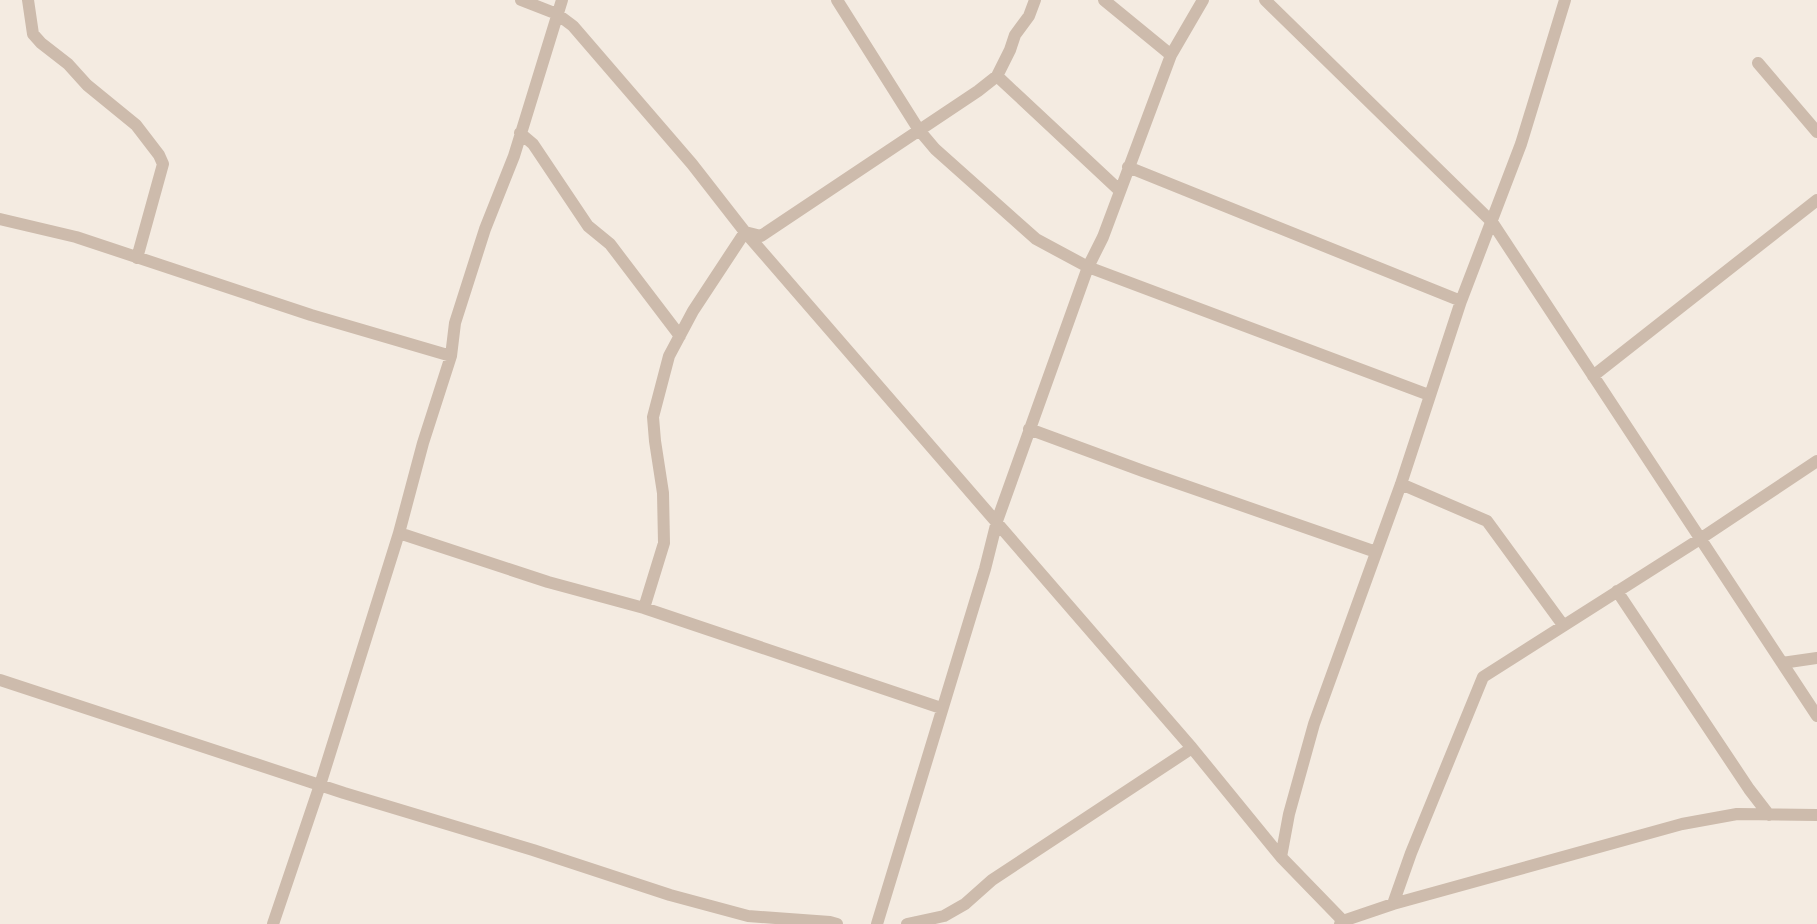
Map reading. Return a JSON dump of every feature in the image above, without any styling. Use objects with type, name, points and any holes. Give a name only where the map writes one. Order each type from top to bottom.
[{"type":"street","points":[[28,0],[33,34],[41,43],[68,64],[87,85],[136,125],[159,155],[163,164],[137,258]]},
{"type":"street","points":[[521,0],[557,14],[573,26],[692,164],[745,232],[1192,748],[1281,856],[1343,923],[1393,904],[1682,824],[1737,814],[1817,815]]},
{"type":"street","points":[[273,924],[320,785],[398,533],[423,443],[451,356],[455,324],[486,229],[514,156],[562,0]]},
{"type":"street","points":[[837,0],[919,130],[935,149],[1036,239],[1088,267],[1429,395]]},
{"type":"street","points":[[745,232],[762,236],[978,91],[997,76],[1015,35],[1029,16],[1035,0]]},
{"type":"street","points":[[1104,0],[1171,55]]},
{"type":"street","points":[[878,924],[985,569],[997,522],[1029,429],[1088,267],[1102,237],[1171,55],[1203,0]]},
{"type":"street","points":[[1265,0],[1492,222],[1817,716]]},
{"type":"street","points":[[1281,856],[1289,814],[1314,724],[1401,484],[1461,301],[1521,144],[1565,0]]},
{"type":"street","points":[[1758,63],[1817,132]]},
{"type":"street","points":[[997,76],[1119,190]]},
{"type":"street","points":[[520,133],[533,144],[588,226],[610,244],[680,336]]},
{"type":"street","points":[[1128,167],[1461,301]]},
{"type":"street","points":[[1593,376],[1817,200]]},
{"type":"street","points":[[0,219],[76,237],[311,315],[451,356]]},
{"type":"street","points":[[644,608],[664,542],[663,493],[654,441],[653,418],[669,356],[693,311],[745,232]]},
{"type":"street","points":[[1029,429],[1376,552]]},
{"type":"street","points":[[1393,904],[1414,844],[1483,677],[1817,461]]},
{"type":"street","points":[[1401,484],[1487,521],[1563,625]]},
{"type":"street","points":[[398,533],[548,582],[644,608],[942,708]]},
{"type":"street","points":[[1617,591],[1749,789],[1769,814]]},
{"type":"street","points":[[1782,663],[1817,658]]},
{"type":"street","points":[[0,680],[320,785],[670,895],[748,916],[837,924]]},
{"type":"street","points":[[907,924],[944,916],[965,904],[992,880],[1192,748]]}]
